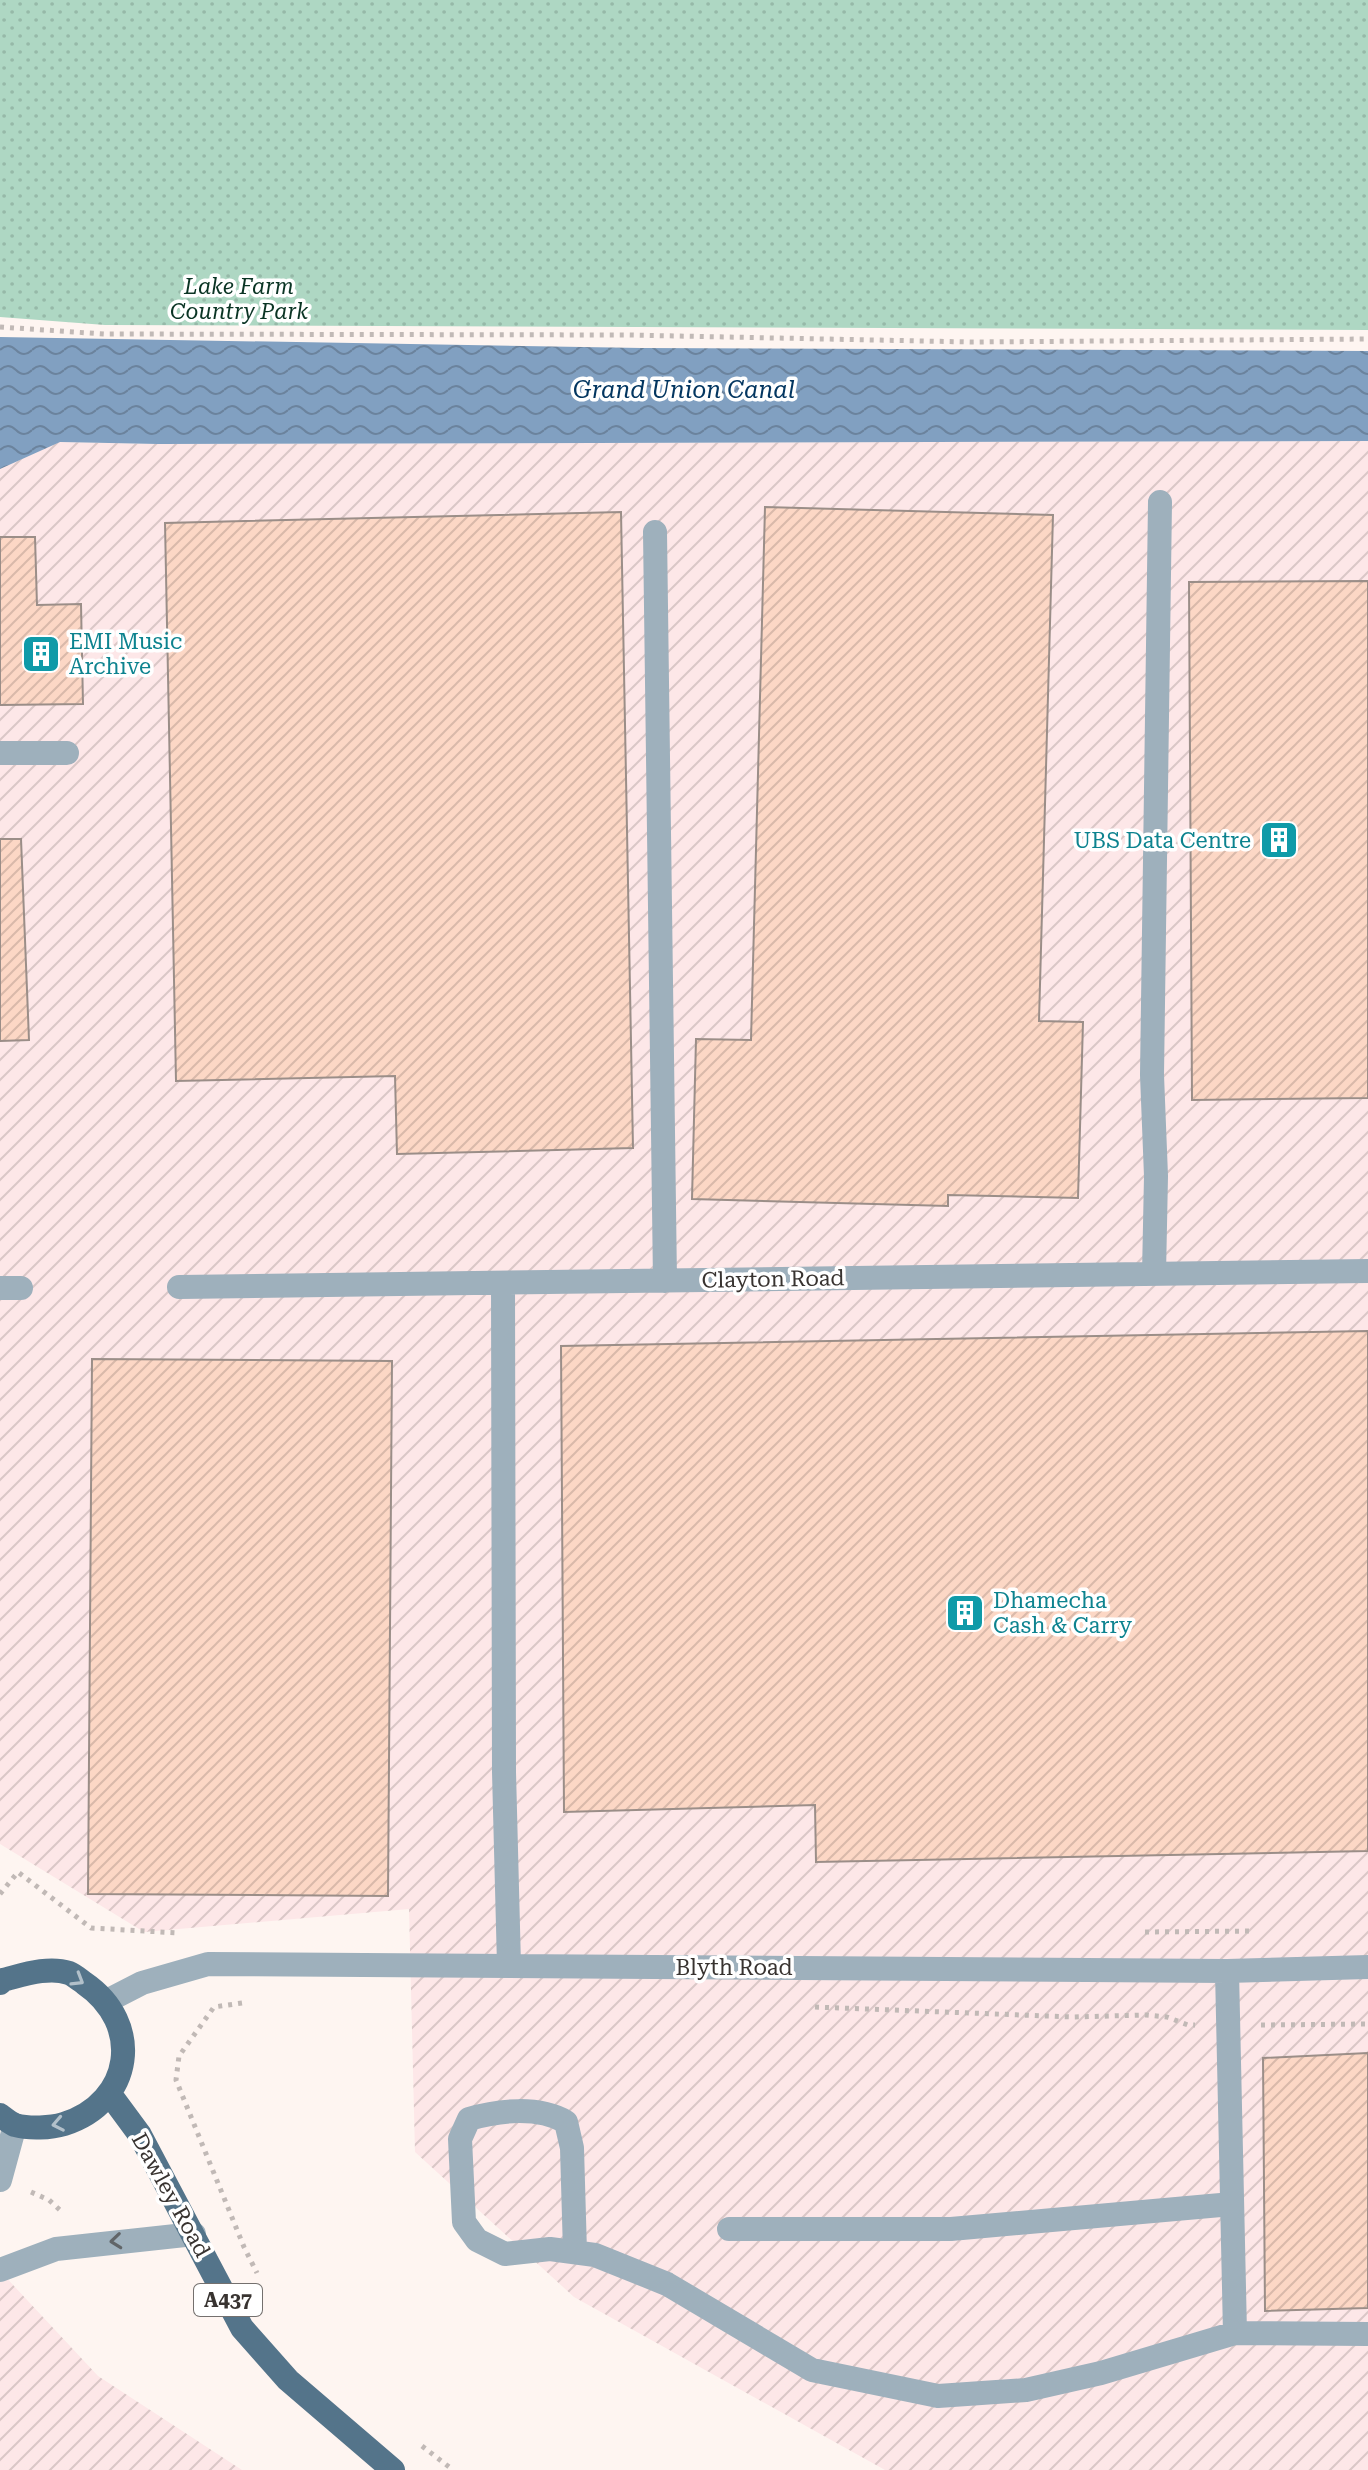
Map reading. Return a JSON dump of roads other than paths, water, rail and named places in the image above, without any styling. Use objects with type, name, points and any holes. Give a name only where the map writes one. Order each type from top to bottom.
[{"type":"main road","points":[[1,1980],[38,1971],[68,1973],[107,2001],[120,2029],[123,2062],[114,2088],[85,2117],[54,2127],[7,2120]]},
{"type":"main road","name":"Dawley Road","points":[[109,2093],[140,2135],[242,2328],[288,2380],[393,2470]]},
{"type":"street","points":[[1154,1274],[1156,1176],[1152,1075],[1160,502]]},
{"type":"street","points":[[655,532],[665,1281]]},
{"type":"street","points":[[0,753],[67,753]]},
{"type":"street","name":"Clayton Road","points":[[179,1287],[1368,1271]]},
{"type":"street","points":[[503,1283],[504,1756],[509,1965]]},
{"type":"street","name":"Blyth Road","points":[[107,2001],[142,1983],[208,1964],[1227,1971],[1368,1967]]},
{"type":"street","points":[[1227,1971],[1235,2333]]},
{"type":"street","points":[[575,2252],[572,2148],[566,2122],[552,2114],[493,2112],[469,2119],[460,2139],[464,2222],[477,2240],[505,2254],[550,2249],[595,2255],[667,2284],[812,2370],[938,2396],[1026,2390],[1101,2373],[1235,2333],[1368,2334]]},
{"type":"street","points":[[0,2180],[7,2120]]},
{"type":"street","points":[[729,2229],[951,2229],[1232,2204]]},
{"type":"street","points":[[0,2270],[56,2249],[194,2234]]},
{"type":"water","name":"Grand Union Canal","points":[[0,337],[642,348],[1368,351],[1368,441],[60,442],[0,469]]},
{"type":"place","name":"EMI Music Archive","points":[[41,654]]},
{"type":"place","name":"UBS Data Centre","points":[[1279,840]]},
{"type":"place","name":"Dhamecha Cash & Carry","points":[[965,1613]]},
{"type":"park label","name":"Lake Farm Country Park","points":[[239,298]]}]
